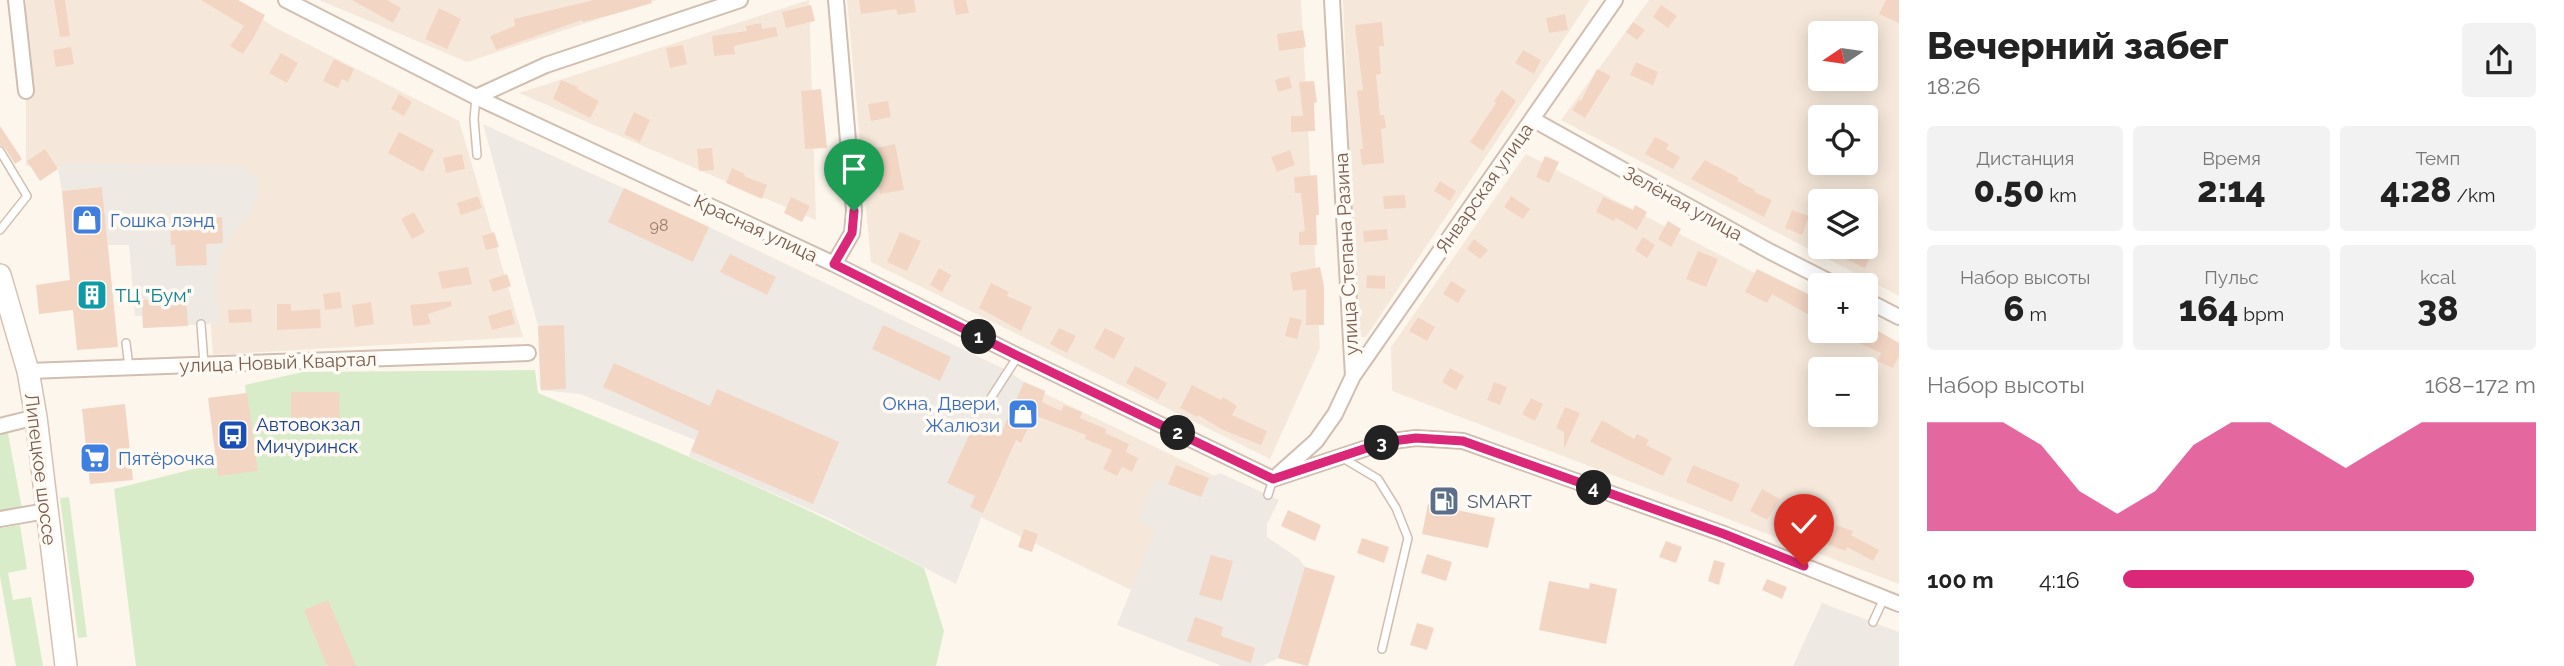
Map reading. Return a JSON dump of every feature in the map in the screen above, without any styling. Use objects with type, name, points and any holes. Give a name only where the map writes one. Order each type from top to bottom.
[{"type":"main road","name":"Липецкое шоссе","points":[[1,281],[27,371],[36,417],[66,666]]},
{"type":"street","points":[[16,0],[21,92]]},
{"type":"street","name":"Красная улица","points":[[286,0],[476,97],[834,264],[1273,479]]},
{"type":"street","points":[[476,97],[546,65],[740,0]]},
{"type":"street","points":[[834,264],[852,233],[854,211],[836,0]]},
{"type":"street","name":"улица Степана Разина","points":[[1273,479],[1316,441],[1335,414],[1353,376],[1332,0]]},
{"type":"street","name":"Январская улица","points":[[1353,376],[1615,0]]},
{"type":"street","name":"Зелёная улица","points":[[1532,118],[1812,273]]},
{"type":"street","points":[[1878,306],[1899,317]]},
{"type":"street","name":"улица Новый Квартал","points":[[27,371],[533,356]]},
{"type":"street","points":[[0,426],[36,417]]},
{"type":"street","points":[[1273,479],[1385,442],[1416,438],[1463,441],[1724,534],[1899,604]]},
{"type":"street","points":[[0,519],[46,511]]},
{"type":"lane","points":[[476,97],[474,119],[477,155]]},
{"type":"lane","points":[[0,151],[27,196],[0,230]]},
{"type":"lane","points":[[201,324],[204,365]]},
{"type":"lane","points":[[126,343],[130,367]]},
{"type":"lane","points":[[987,404],[1018,356]]},
{"type":"lane","points":[[1341,457],[1378,479],[1396,508],[1408,538],[1382,649]]},
{"type":"lane","points":[[1268,495],[1273,479]]},
{"type":"lane","points":[[1873,622],[1884,598]]},
{"type":"shaded area","points":[[26,0],[233,0],[276,28],[459,121],[523,337],[213,355],[200,173],[26,166]]},
{"type":"shaded area","points":[[319,0],[657,0],[467,62]]},
{"type":"shaded area","points":[[809,0],[816,220],[519,93]]},
{"type":"shaded area","points":[[847,0],[1301,0],[1320,348],[1270,459],[871,262]]},
{"type":"shaded area","points":[[1343,0],[1590,0],[1366,337],[1357,337]]},
{"type":"shaded area","points":[[1649,0],[1899,0],[1899,296],[1878,285],[1878,273],[1855,273],[1828,259],[1878,259],[1878,189],[1808,189],[1808,249],[1561,120]]},
{"type":"shaded area","points":[[483,124],[709,227],[1045,391],[1021,443],[1016,441],[983,513],[956,584],[831,519],[689,456],[695,440],[580,394],[540,390],[538,326]]},
{"type":"shaded area","points":[[1526,154],[1808,301],[1808,343],[1878,343],[1878,338],[1899,348],[1899,584],[1392,391],[1391,347]]},
{"type":"shaded area","points":[[66,163],[243,166],[257,179],[258,195],[250,216],[231,237],[220,257],[217,287],[220,323],[143,328],[142,316],[135,316],[129,245],[108,245],[102,187],[62,191],[58,169]]},
{"type":"shaded area","points":[[1021,382],[1248,492],[1187,617],[960,507]]},
{"type":"shaded area","points":[[1220,473],[1279,500],[1267,524],[1267,537],[1298,558],[1305,567],[1335,576],[1308,666],[1278,658],[1262,666],[1222,666],[1117,625],[1155,530],[1137,519],[1156,478],[1201,496],[1209,478]]},
{"type":"shaded area","points":[[1822,603],[1899,632],[1899,666],[1793,666]]},
{"type":"green space","points":[[535,370],[538,393],[733,476],[924,568],[944,631],[936,666],[136,666],[114,489],[253,454],[245,385],[303,372]]},
{"type":"green space","points":[[8,433],[22,509],[0,512],[0,434]]},
{"type":"green space","points":[[69,497],[87,637],[78,638],[60,498]]},
{"type":"green space","points":[[20,525],[27,569],[8,573],[13,600],[31,597],[43,666],[16,666],[0,576],[0,528]]},
{"type":"building","points":[[54,0],[65,0],[70,36],[60,37]]},
{"type":"building","points":[[201,0],[238,0],[265,15],[243,54],[230,46],[244,26]]},
{"type":"building","points":[[352,0],[387,0],[401,8],[393,23]]},
{"type":"building","points":[[594,0],[651,0],[652,3],[583,22],[582,20],[496,50],[490,36],[515,26],[514,19]]},
{"type":"building","points":[[859,0],[914,0],[916,12],[898,15],[896,9],[861,14]]},
{"type":"building","points":[[953,0],[966,0],[969,13],[956,15]]},
{"type":"building","points":[[1886,0],[1899,0],[1899,23],[1879,14]]},
{"type":"building","points":[[811,5],[815,21],[786,28],[782,12]]},
{"type":"building","points":[[1661,5],[1677,16],[1668,28],[1653,17]]},
{"type":"building","points":[[439,8],[461,19],[447,49],[425,39]]},
{"type":"building","points":[[1565,14],[1568,30],[1549,33],[1546,18]]},
{"type":"building","points":[[1382,22],[1384,46],[1379,46],[1381,74],[1376,75],[1380,115],[1384,115],[1386,128],[1381,129],[1384,163],[1362,165],[1357,91],[1363,90],[1355,25]]},
{"type":"building","points":[[1633,22],[1645,30],[1637,40],[1626,32]]},
{"type":"building","points":[[761,23],[762,29],[776,27],[778,36],[734,46],[735,54],[714,56],[712,36],[747,31],[746,26]]},
{"type":"building","points":[[1303,30],[1306,47],[1279,51],[1277,34]]},
{"type":"building","points":[[683,45],[687,64],[670,68],[666,48]]},
{"type":"building","points":[[71,47],[74,64],[56,67],[53,50]]},
{"type":"building","points":[[1523,50],[1541,60],[1534,74],[1515,63]]},
{"type":"building","points":[[281,53],[298,63],[287,83],[269,73]]},
{"type":"building","points":[[334,59],[354,69],[348,82],[342,79],[338,88],[323,81]]},
{"type":"building","points":[[1636,62],[1658,72],[1653,85],[1630,75]]},
{"type":"building","points":[[1597,69],[1611,76],[1585,118],[1572,110],[1579,100],[1581,101]]},
{"type":"building","points":[[1289,76],[1292,88],[1278,92],[1275,80]]},
{"type":"building","points":[[561,80],[599,101],[590,118],[553,99]]},
{"type":"building","points":[[1314,81],[1317,102],[1314,103],[1315,131],[1291,132],[1291,116],[1303,116],[1299,82]]},
{"type":"building","points":[[821,89],[827,148],[805,149],[801,91]]},
{"type":"building","points":[[1502,90],[1516,101],[1483,151],[1470,142]]},
{"type":"building","points":[[399,94],[412,102],[404,116],[391,109]]},
{"type":"building","points":[[888,101],[891,117],[871,121],[868,104]]},
{"type":"building","points":[[634,112],[650,120],[640,142],[624,134]]},
{"type":"building","points":[[0,126],[22,159],[15,164],[0,145]]},
{"type":"building","points":[[399,132],[434,150],[423,172],[388,153]]},
{"type":"building","points":[[1655,137],[1669,144],[1666,149],[1680,157],[1673,169],[1645,154]]},
{"type":"building","points":[[895,144],[904,190],[880,194],[877,176],[881,175],[876,148]]},
{"type":"building","points":[[712,148],[714,170],[699,171],[697,149]]},
{"type":"building","points":[[45,149],[58,169],[40,181],[27,161]]},
{"type":"building","points":[[1290,150],[1295,165],[1277,172],[1271,157]]},
{"type":"building","points":[[462,154],[465,169],[446,173],[443,158]]},
{"type":"building","points":[[1545,156],[1559,162],[1549,183],[1536,177]]},
{"type":"building","points":[[1705,160],[1739,178],[1737,181],[1755,190],[1754,192],[1772,200],[1764,217],[1691,179]]},
{"type":"building","points":[[732,168],[767,185],[762,199],[726,183]]},
{"type":"building","points":[[1317,175],[1317,245],[1299,245],[1299,232],[1305,231],[1301,193],[1295,193],[1294,177]]},
{"type":"building","points":[[1440,181],[1456,191],[1450,201],[1434,191]]},
{"type":"building","name":"ТЦ \"Бум\"","points":[[102,187],[118,347],[77,350],[73,310],[39,314],[36,285],[70,280],[62,191]]},
{"type":"building","points":[[624,188],[709,227],[693,262],[608,222]]},
{"type":"building","points":[[1405,195],[1406,208],[1384,209],[1383,196]]},
{"type":"building","points":[[478,196],[482,208],[461,215],[457,203]]},
{"type":"building","points":[[1511,196],[1530,209],[1523,219],[1504,207]]},
{"type":"building","points":[[791,197],[810,206],[802,222],[784,213]]},
{"type":"building","points":[[1603,197],[1633,210],[1635,205],[1647,212],[1637,230],[1616,218],[1614,221],[1596,212]]},
{"type":"building","points":[[1792,210],[1808,216],[1802,235],[1785,228]]},
{"type":"building","points":[[414,212],[425,232],[412,239],[401,219]]},
{"type":"building","points":[[222,217],[223,243],[206,244],[207,265],[176,266],[175,245],[171,245],[170,219]]},
{"type":"building","points":[[1668,221],[1681,229],[1671,247],[1658,239]]},
{"type":"building","points":[[1387,229],[1388,240],[1364,242],[1363,231]]},
{"type":"building","points":[[494,232],[499,247],[486,250],[482,236]]},
{"type":"building","points":[[900,232],[921,241],[907,271],[887,262]]},
{"type":"building","points":[[1643,237],[1655,245],[1647,258],[1635,250]]},
{"type":"building","points":[[1474,239],[1488,250],[1480,259],[1467,249]]},
{"type":"building","points":[[1698,251],[1718,259],[1706,287],[1686,279]]},
{"type":"building","points":[[730,254],[776,277],[767,295],[720,272]]},
{"type":"building","points":[[1846,259],[1869,259],[1865,268]]},
{"type":"building","points":[[468,267],[472,284],[442,289],[438,272]]},
{"type":"building","points":[[1320,267],[1324,286],[1324,325],[1306,325],[1306,289],[1293,291],[1290,273]]},
{"type":"building","points":[[939,268],[951,275],[942,292],[930,285]]},
{"type":"building","points":[[1757,269],[1808,294],[1808,314],[1772,294],[1767,303],[1745,292]]},
{"type":"building","points":[[507,274],[511,286],[493,292],[489,280]]},
{"type":"building","points":[[1367,275],[1385,276],[1385,289],[1366,288]]},
{"type":"building","points":[[1451,281],[1466,290],[1458,303],[1443,294]]},
{"type":"building","points":[[991,283],[1009,292],[1007,296],[1032,307],[1021,331],[979,308]]},
{"type":"building","points":[[340,292],[342,308],[325,310],[323,294]]},
{"type":"building","points":[[186,298],[188,326],[143,328],[142,300]]},
{"type":"building","points":[[451,301],[452,306],[428,314],[431,324],[413,326],[410,305]]},
{"type":"building","points":[[371,302],[374,324],[355,327],[352,305]]},
{"type":"building","points":[[277,304],[291,304],[291,311],[320,309],[321,328],[277,330]]},
{"type":"building","points":[[251,309],[252,322],[229,323],[228,310]]},
{"type":"building","points":[[511,309],[515,324],[492,330],[488,316]]},
{"type":"building","points":[[1290,317],[1302,320],[1297,339],[1285,336]]},
{"type":"building","points":[[1418,317],[1435,327],[1427,341],[1409,331]]},
{"type":"building","points":[[564,325],[566,389],[541,390],[538,326]]},
{"type":"building","points":[[883,325],[951,357],[940,381],[872,349]]},
{"type":"building","points":[[1059,328],[1076,336],[1067,353],[1050,344]]},
{"type":"building","points":[[1105,328],[1125,338],[1114,359],[1094,348]]},
{"type":"building","points":[[1878,331],[1899,343],[1899,356],[1893,368],[1878,361],[1881,353],[1859,343],[1878,343]]},
{"type":"building","points":[[614,363],[710,406],[717,389],[839,442],[813,504],[691,451],[699,431],[603,387]]},
{"type":"building","points":[[1135,366],[1167,383],[1158,400],[1126,383]]},
{"type":"building","points":[[1450,368],[1464,376],[1456,390],[1442,382]]},
{"type":"building","points":[[1024,382],[1045,391],[1042,402],[1061,411],[1064,405],[1082,412],[1080,418],[1106,429],[1105,433],[1129,444],[1126,452],[1138,458],[1132,472],[1122,467],[1117,476],[1103,469],[1112,450],[1085,439],[1086,435],[1034,415],[1021,443],[1016,440],[983,513],[970,507],[975,496],[947,483],[976,420],[1002,431]]},
{"type":"building","points":[[1494,382],[1507,387],[1500,405],[1487,400]]},
{"type":"building","points":[[1192,385],[1221,400],[1223,397],[1237,406],[1232,415],[1267,431],[1261,445],[1223,430],[1180,408]]},
{"type":"building","points":[[291,392],[339,392],[340,423],[291,423]]},
{"type":"building","name":"Автовокзал Мичуринск","points":[[247,393],[258,471],[218,476],[208,398]]},
{"type":"building","points":[[1531,398],[1543,404],[1535,421],[1522,414]]},
{"type":"building","points":[[125,404],[133,480],[90,484],[82,409]]},
{"type":"building","points":[[1565,407],[1580,413],[1564,449],[1564,432],[1556,428]]},
{"type":"building","points":[[1602,420],[1634,439],[1637,434],[1649,440],[1646,445],[1672,458],[1663,476],[1590,442]]},
{"type":"building","points":[[1176,465],[1209,478],[1201,497],[1168,484]]},
{"type":"building","points":[[1693,465],[1740,484],[1732,502],[1686,482]]},
{"type":"building","points":[[1762,489],[1780,499],[1767,520],[1750,511]]},
{"type":"building","points":[[1428,504],[1495,518],[1488,548],[1422,534]]},
{"type":"building","points":[[1288,510],[1321,525],[1315,541],[1281,526]]},
{"type":"building","points":[[1809,520],[1834,531],[1836,525],[1853,531],[1851,535],[1879,550],[1873,561],[1847,547],[1846,551],[1829,545],[1804,532]]},
{"type":"building","points":[[1024,529],[1038,534],[1032,552],[1018,547]]},
{"type":"building","points":[[1362,538],[1389,547],[1384,563],[1357,553]]},
{"type":"building","points":[[1666,541],[1682,547],[1676,563],[1659,557]]},
{"type":"building","points":[[1427,554],[1452,562],[1446,581],[1421,573]]},
{"type":"building","points":[[1211,555],[1233,561],[1222,601],[1199,595]]},
{"type":"building","points":[[1714,560],[1725,563],[1719,585],[1708,581]]},
{"type":"building","points":[[1305,567],[1335,576],[1308,666],[1278,658]]},
{"type":"building","points":[[1767,579],[1787,587],[1782,599],[1762,590]]},
{"type":"building","points":[[1549,581],[1589,589],[1590,583],[1617,589],[1606,644],[1539,630]]},
{"type":"building","points":[[328,600],[356,666],[327,666],[304,610]]},
{"type":"building","points":[[1195,617],[1223,627],[1221,636],[1255,648],[1251,663],[1187,641]]},
{"type":"building","points":[[1417,623],[1434,628],[1427,650],[1410,645]]},
{"type":"place","name":"Гошка лэнд","points":[[87,220]]},
{"type":"place","name":"ТЦ \"Бум\"","points":[[92,295]]},
{"type":"place","name":"Окна, Двери, Жалюзи","points":[[1023,414]]},
{"type":"place","name":"Автовокзал Мичуринск","points":[[233,435]]},
{"type":"place","name":"Пятёрочка","points":[[95,458]]},
{"type":"place","name":"SMART","points":[[1444,501]]},
{"type":"route","points":[[854,211],[852,233],[834,264],[1273,479],[1385,442],[1416,438],[1463,441],[1724,534],[1804,566]]}]
